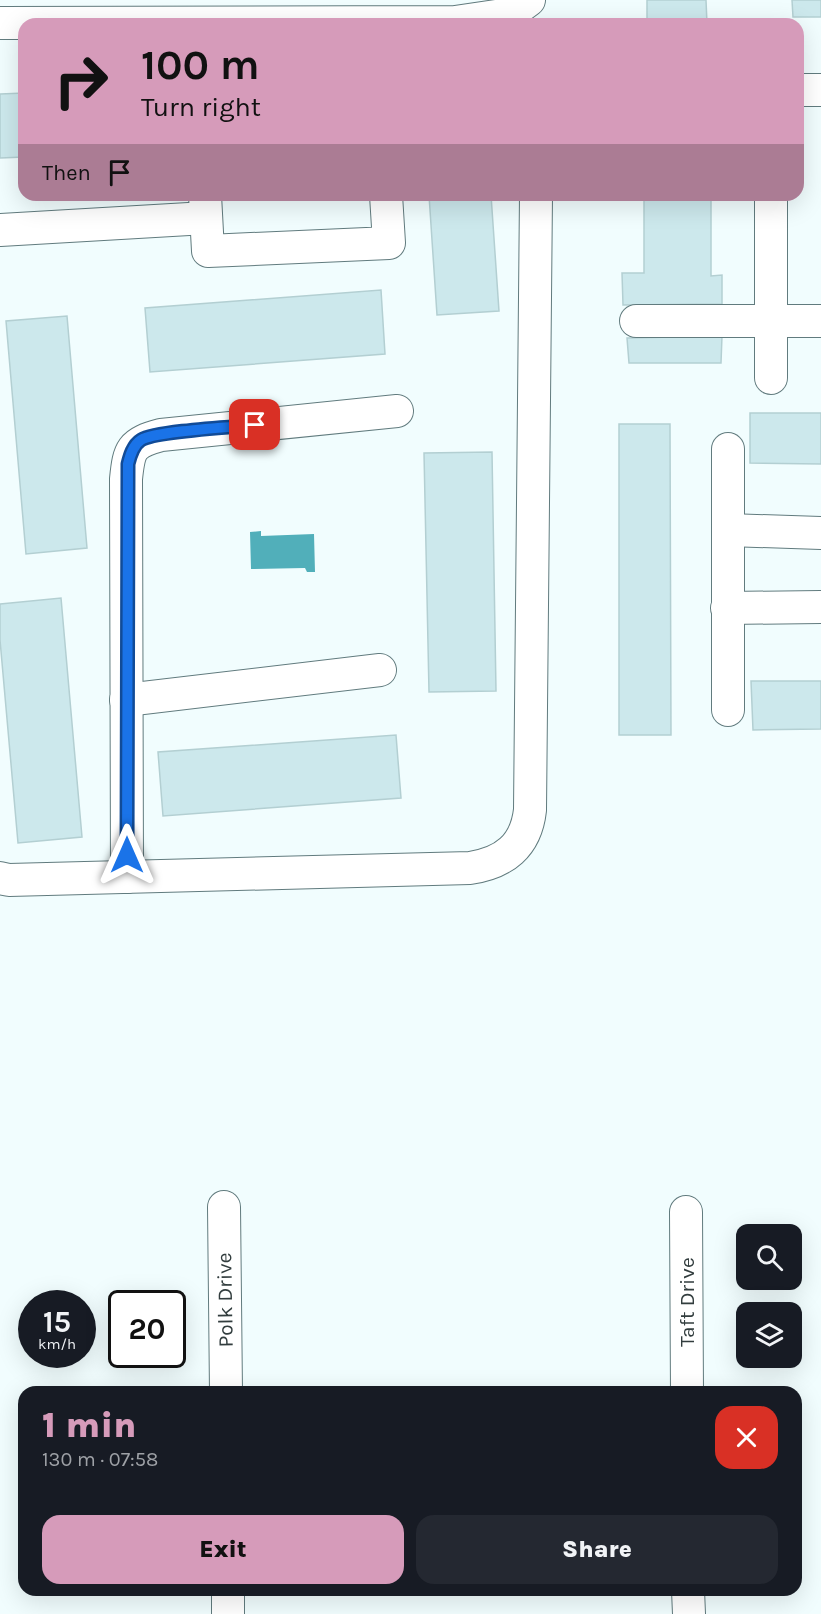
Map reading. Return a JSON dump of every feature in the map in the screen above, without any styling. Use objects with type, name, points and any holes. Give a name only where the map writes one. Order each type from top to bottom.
[{"type":"street","points":[[195,0],[195,18]]},
{"type":"street","points":[[482,18],[525,11]]},
{"type":"street","points":[[0,24],[18,24]]},
{"type":"street","points":[[804,90],[821,90]]},
{"type":"street","points":[[0,230],[206,206],[208,251],[389,243],[386,201]]},
{"type":"street","points":[[0,878],[9,880],[470,868],[499,861],[521,839],[528,825],[530,810],[536,201]]},
{"type":"street","points":[[771,201],[771,378]]},
{"type":"street","points":[[636,321],[821,321]]},
{"type":"street","points":[[127,877],[126,479],[131,451],[141,440],[161,435],[398,411]]},
{"type":"street","points":[[728,449],[728,710]]},
{"type":"street","points":[[728,530],[821,533]]},
{"type":"street","points":[[727,608],[821,607]]},
{"type":"street","points":[[126,700],[380,670]]},
{"type":"street","name":"Polk Drive","points":[[224,1207],[226,1386]]},
{"type":"street","name":"Taft Drive","points":[[686,1212],[687,1386]]},
{"type":"street","points":[[228,1596],[228,1614]]},
{"type":"street","points":[[688,1596],[688,1614]]},
{"type":"water","points":[[261,531],[261,536],[314,534],[315,572],[307,572],[305,568],[251,569],[250,532]]},
{"type":"building","points":[[647,0],[706,0],[707,18],[647,18]]},
{"type":"building","points":[[792,0],[821,0],[821,17],[793,17]]},
{"type":"building","points":[[18,93],[18,157],[0,158],[0,94]]},
{"type":"building","points":[[429,201],[491,201],[499,311],[437,315]]},
{"type":"building","points":[[644,201],[711,201],[711,276],[722,275],[722,304],[623,305],[622,273],[644,273]]},
{"type":"building","points":[[381,290],[385,354],[150,372],[145,308]]},
{"type":"building","points":[[67,316],[87,548],[26,554],[6,321]]},
{"type":"building","points":[[722,336],[721,363],[629,363],[627,338]]},
{"type":"building","points":[[750,413],[821,413],[821,464],[750,463]]},
{"type":"building","points":[[619,424],[670,424],[671,735],[619,735]]},
{"type":"building","points":[[492,452],[496,691],[429,692],[424,453]]},
{"type":"building","points":[[61,598],[82,837],[18,843],[0,640],[0,604]]},
{"type":"building","points":[[751,681],[821,681],[821,729],[753,730]]},
{"type":"building","points":[[396,735],[401,798],[163,816],[158,752]]},
{"type":"route","points":[[127,855],[126,479],[131,451],[141,440],[161,435],[255,425]]}]
